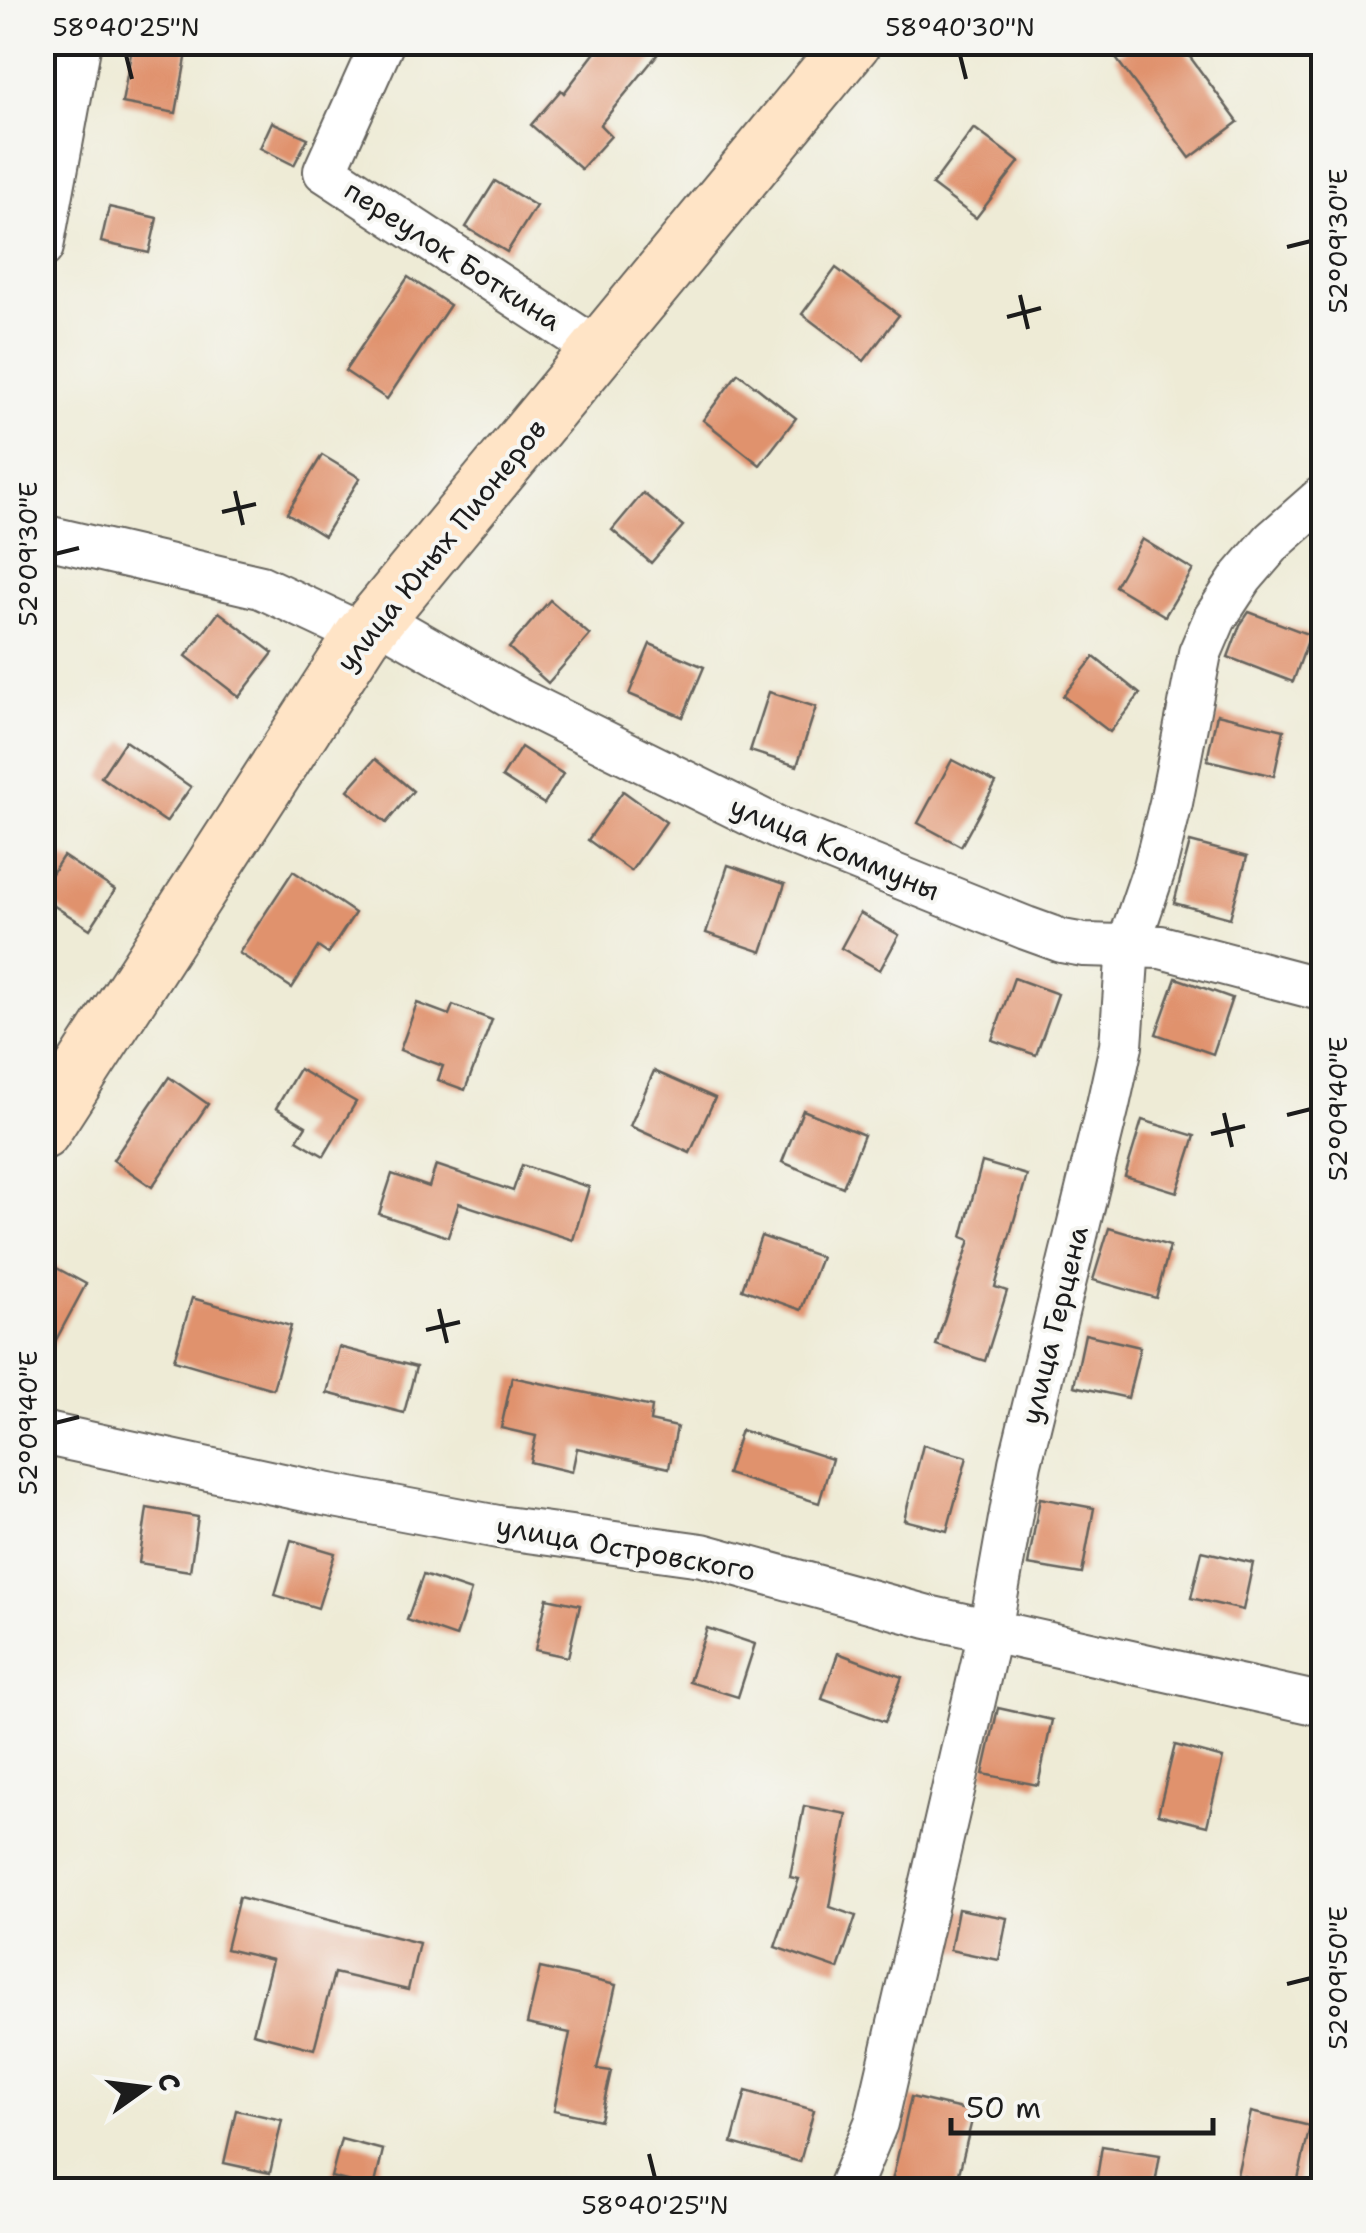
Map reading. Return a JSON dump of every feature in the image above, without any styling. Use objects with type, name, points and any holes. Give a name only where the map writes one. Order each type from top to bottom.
[{"type":"main road","name":"улица Юных Пионеров","points":[[42,1132],[370,627],[840,49]]},
{"type":"street","points":[[42,248],[80,42]]},
{"type":"street","name":"переулок Боткина","points":[[383,42],[326,172],[598,350]]},
{"type":"street","name":"улица Герцена","points":[[848,2190],[876,2122],[990,1631],[1020,1463],[1120,1046],[1128,946],[1167,819],[1200,653],[1215,618],[1242,577],[1273,541],[1324,496]]},
{"type":"street","name":"улица Коммуны","points":[[42,536],[261,587],[370,627],[780,829],[1062,941],[1161,947],[1324,990]]},
{"type":"street","name":"улица Островского","points":[[42,1433],[479,1523],[702,1556],[990,1631],[1324,1705]]},
{"type":"building","points":[[133,42],[189,42],[176,113],[122,103]]},
{"type":"building","points":[[603,42],[642,42],[657,55],[600,125],[611,136],[581,169],[531,125],[561,90],[564,93]]},
{"type":"building","points":[[1134,42],[1179,42],[1238,122],[1190,158],[1115,57]]},
{"type":"building","points":[[272,122],[308,138],[294,165],[260,148]]},
{"type":"building","points":[[974,128],[1019,162],[976,218],[932,185]]},
{"type":"building","points":[[495,181],[536,206],[507,252],[466,227]]},
{"type":"building","points":[[109,207],[157,218],[149,253],[101,242]]},
{"type":"building","points":[[836,268],[899,315],[864,361],[802,314]]},
{"type":"building","points":[[408,277],[450,305],[387,399],[345,371]]},
{"type":"building","points":[[738,373],[796,418],[760,465],[703,420]]},
{"type":"building","points":[[322,455],[360,478],[324,536],[287,513]]},
{"type":"building","points":[[643,493],[683,526],[651,563],[612,530]]},
{"type":"building","points":[[1142,539],[1193,570],[1165,616],[1115,586]]},
{"type":"building","points":[[550,600],[590,635],[548,683],[509,648]]},
{"type":"building","points":[[219,612],[273,653],[239,697],[186,656]]},
{"type":"building","points":[[1249,612],[1310,635],[1293,682],[1228,657]]},
{"type":"building","points":[[650,644],[704,667],[683,717],[629,694]]},
{"type":"building","points":[[1094,657],[1140,694],[1110,732],[1063,696]]},
{"type":"building","points":[[769,692],[816,707],[797,766],[750,751]]},
{"type":"building","points":[[1217,714],[1284,730],[1274,776],[1207,760]]},
{"type":"building","points":[[125,741],[191,787],[166,822],[101,777]]},
{"type":"building","points":[[521,747],[563,774],[544,804],[502,777]]},
{"type":"building","points":[[375,759],[413,791],[386,823],[348,790]]},
{"type":"building","points":[[952,760],[996,783],[961,846],[918,823]]},
{"type":"building","points":[[623,791],[666,822],[631,871],[588,840]]},
{"type":"building","points":[[1190,842],[1247,857],[1230,918],[1174,903]]},
{"type":"building","points":[[63,856],[115,890],[90,929],[42,898],[42,889]]},
{"type":"building","points":[[728,865],[785,884],[762,952],[706,933]]},
{"type":"building","points":[[293,871],[355,913],[328,954],[318,947],[292,988],[239,953]]},
{"type":"building","points":[[860,913],[899,935],[880,970],[841,948]]},
{"type":"building","points":[[1014,978],[1058,994],[1036,1055],[992,1040]]},
{"type":"building","points":[[1176,978],[1232,998],[1213,1054],[1156,1034]]},
{"type":"building","points":[[417,1003],[449,1015],[453,1005],[492,1020],[465,1090],[438,1080],[443,1066],[400,1050]]},
{"type":"building","points":[[299,1069],[356,1102],[324,1156],[297,1140],[306,1126],[276,1108]]},
{"type":"building","points":[[654,1071],[715,1098],[690,1153],[630,1126]]},
{"type":"building","points":[[169,1077],[208,1104],[152,1187],[113,1160]]},
{"type":"building","points":[[803,1110],[864,1135],[843,1187],[782,1162]]},
{"type":"building","points":[[1142,1120],[1195,1136],[1177,1192],[1125,1176]]},
{"type":"building","points":[[982,1162],[1027,1175],[995,1287],[1007,1291],[985,1361],[936,1345],[970,1240],[962,1237]]},
{"type":"building","points":[[436,1165],[513,1191],[522,1165],[589,1187],[573,1240],[459,1203],[448,1237],[379,1214],[392,1174],[429,1187]]},
{"type":"building","points":[[1109,1228],[1170,1246],[1156,1298],[1093,1280]]},
{"type":"building","points":[[761,1236],[821,1257],[801,1310],[742,1289]]},
{"type":"building","points":[[42,1260],[86,1284],[42,1366]]},
{"type":"building","points":[[192,1298],[291,1326],[273,1389],[174,1360]]},
{"type":"building","points":[[1085,1334],[1140,1347],[1128,1398],[1074,1386]]},
{"type":"building","points":[[339,1347],[416,1367],[404,1413],[327,1393]]},
{"type":"building","points":[[512,1377],[652,1407],[650,1421],[677,1427],[669,1468],[577,1448],[572,1472],[530,1462],[536,1436],[501,1428]]},
{"type":"building","points":[[741,1430],[832,1459],[819,1503],[727,1474]]},
{"type":"building","points":[[923,1445],[967,1457],[947,1531],[904,1520]]},
{"type":"building","points":[[1040,1498],[1094,1508],[1082,1574],[1028,1565]]},
{"type":"building","points":[[147,1508],[198,1517],[190,1571],[139,1563]]},
{"type":"building","points":[[291,1540],[335,1553],[318,1608],[275,1595]]},
{"type":"building","points":[[1202,1551],[1253,1563],[1243,1610],[1191,1598]]},
{"type":"building","points":[[423,1575],[471,1591],[456,1637],[407,1620]]},
{"type":"building","points":[[547,1598],[580,1605],[568,1657],[535,1650]]},
{"type":"building","points":[[707,1628],[755,1644],[738,1697],[689,1682]]},
{"type":"building","points":[[838,1653],[902,1677],[885,1722],[822,1699]]},
{"type":"building","points":[[998,1708],[1052,1720],[1038,1785],[983,1774]]},
{"type":"building","points":[[1175,1745],[1223,1758],[1207,1826],[1158,1814]]},
{"type":"building","points":[[804,1806],[847,1814],[830,1907],[856,1916],[838,1969],[775,1947],[799,1879],[790,1877]]},
{"type":"building","points":[[239,1897],[419,1943],[408,1990],[334,1973],[314,2049],[253,2033],[272,1960],[226,1949]]},
{"type":"building","points":[[958,1909],[1007,1918],[999,1960],[950,1950]]},
{"type":"building","points":[[540,1968],[616,1985],[597,2069],[611,2071],[600,2120],[554,2110],[570,2033],[527,2024]]},
{"type":"building","points":[[746,2091],[814,2110],[800,2162],[732,2143]]},
{"type":"building","points":[[911,2097],[974,2112],[955,2190],[890,2190]]},
{"type":"building","points":[[236,2110],[282,2120],[270,2173],[224,2163]]},
{"type":"building","points":[[1251,2112],[1310,2126],[1296,2188],[1237,2175]]},
{"type":"building","points":[[341,2139],[383,2150],[374,2188],[331,2177]]},
{"type":"building","points":[[1102,2146],[1160,2155],[1154,2190],[1095,2190]]}]
